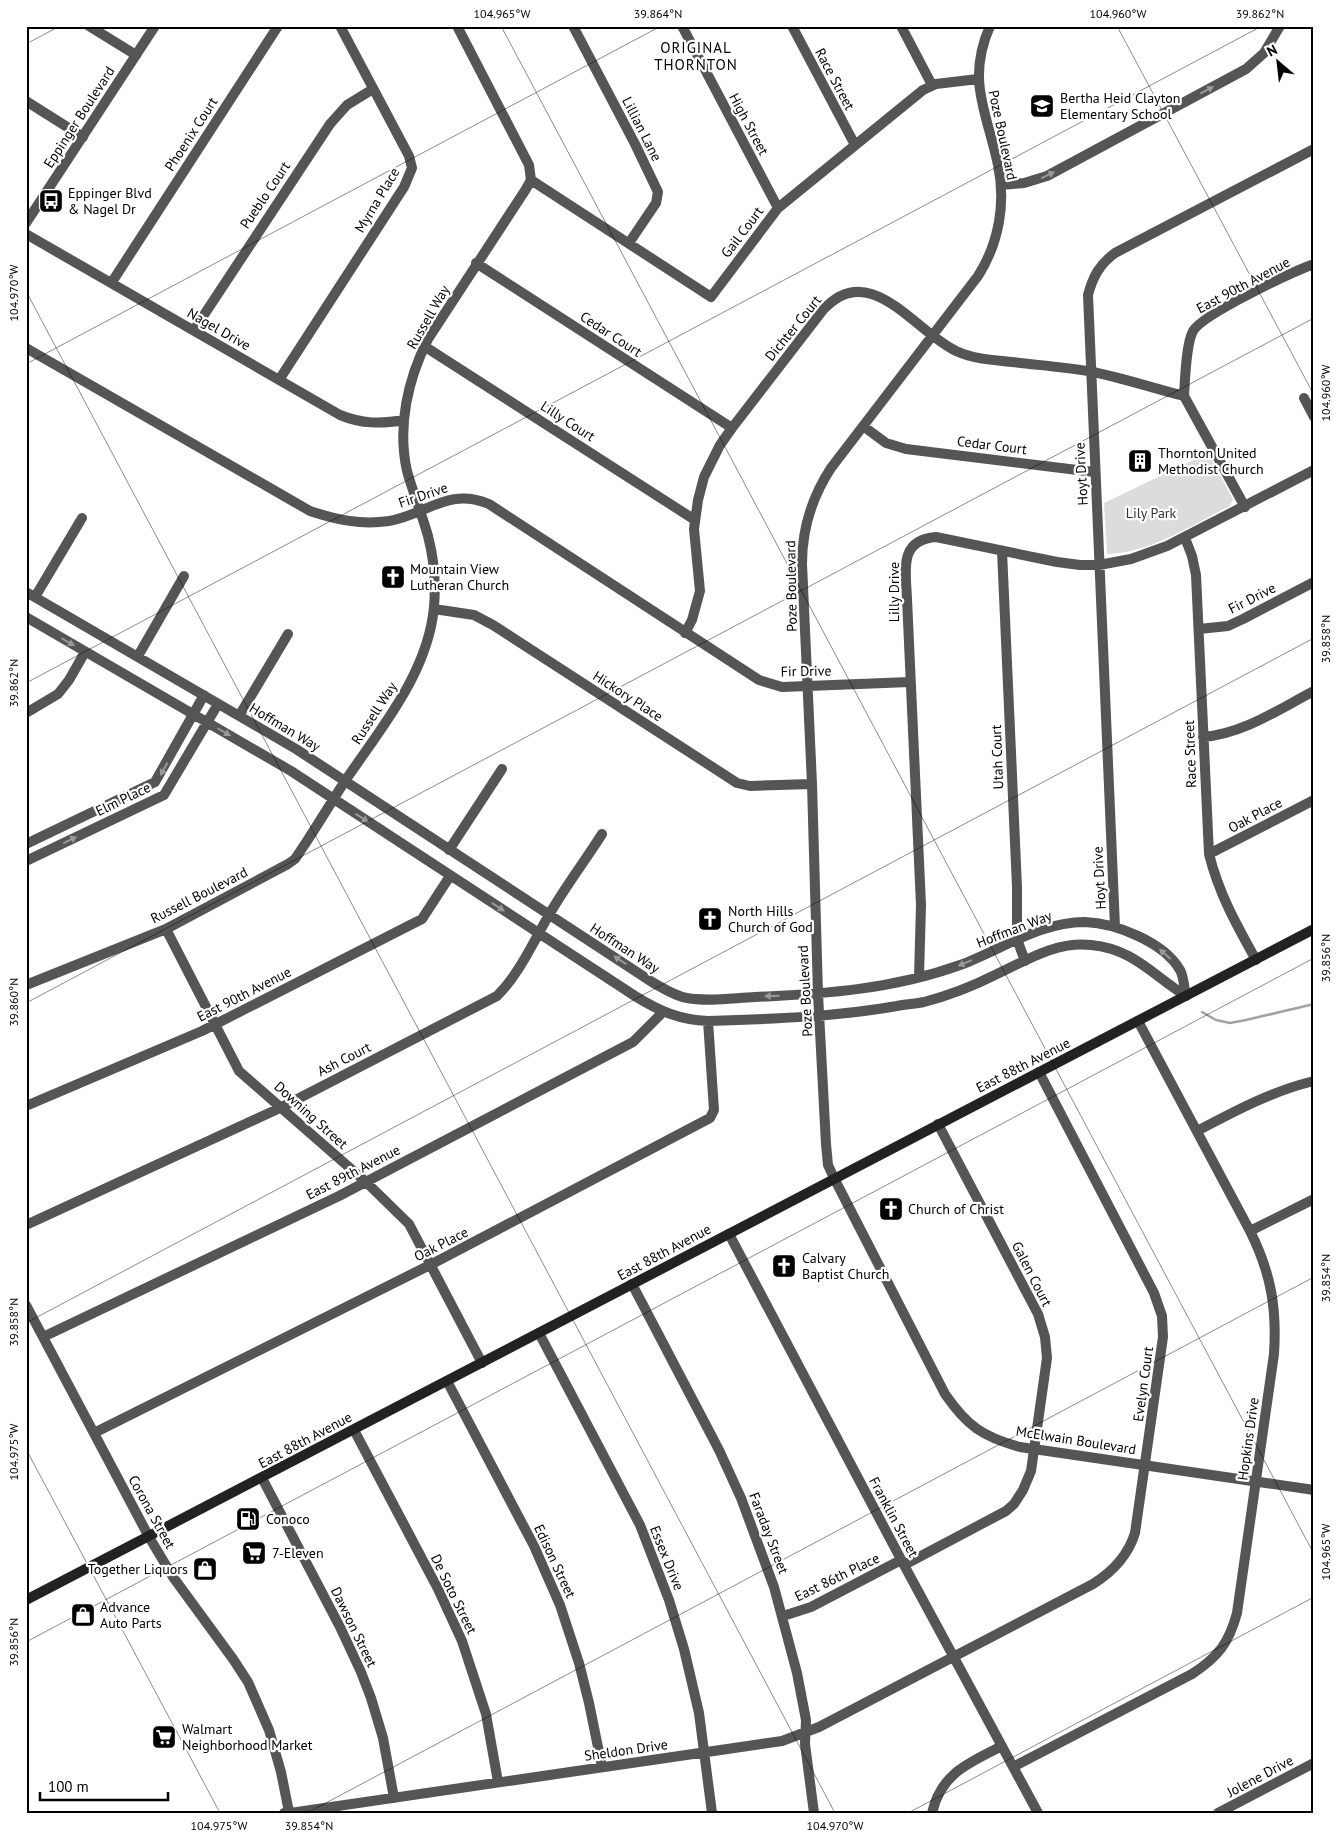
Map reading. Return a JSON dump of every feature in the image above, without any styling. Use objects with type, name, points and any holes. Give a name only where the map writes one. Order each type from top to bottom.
[{"type":"main road","name":"East 88th Avenue","points":[[26,1600],[1314,929]]},
{"type":"street","points":[[89,26],[136,56]]},
{"type":"street","name":"Eppinger Boulevard","points":[[26,223],[155,26]]},
{"type":"street","name":"Phoenix Court","points":[[112,282],[278,26]]},
{"type":"street","name":"Myrna Place","points":[[279,380],[404,187],[412,168],[409,156],[340,26]]},
{"type":"street","points":[[457,26],[529,165],[531,180]]},
{"type":"street","name":"Lillian Lane","points":[[573,26],[658,192],[656,203],[629,243]]},
{"type":"street","name":"High Street","points":[[682,26],[778,208]]},
{"type":"street","name":"Race Street","points":[[792,26],[855,145]]},
{"type":"street","points":[[901,26],[932,85]]},
{"type":"street","name":"Poze Boulevard","points":[[834,1178],[828,1165],[826,1144],[818,994],[812,784],[802,564],[804,535],[811,506],[822,482],[978,276],[990,254],[1001,211],[1001,184],[978,79],[984,45],[990,26]]},
{"type":"street","points":[[1001,184],[1024,183],[1047,176],[1246,69],[1264,53],[1280,26]]},
{"type":"street","name":"Gail Court","points":[[531,180],[711,296],[778,208],[855,145],[923,90],[932,85],[978,79]]},
{"type":"street","name":"Pueblo Court","points":[[194,330],[330,124],[347,105],[373,89]]},
{"type":"street","points":[[26,101],[83,137]]},
{"type":"street","name":"Hoyt Drive","points":[[1115,927],[1094,472],[1088,295],[1095,273],[1115,253],[1314,149]]},
{"type":"street","name":"Russell Way","points":[[345,781],[412,679],[427,640],[434,608],[434,568],[431,549],[407,468],[404,450],[404,420],[409,387],[424,346],[531,180]]},
{"type":"street","name":"Nagel Drive","points":[[26,234],[112,282],[323,406],[352,420],[363,422],[382,423],[404,420]]},
{"type":"street","name":"Cedar Court","points":[[476,263],[732,428]]},
{"type":"street","name":"East 90th Avenue","points":[[1184,396],[1191,336],[1198,325],[1209,317],[1266,287],[1314,264]]},
{"type":"street","name":"Dichter Court","points":[[685,633],[692,620],[700,591],[695,546],[695,520],[704,477],[716,452],[732,428],[823,310],[838,298],[855,292],[877,295],[891,303],[955,350],[982,358],[1090,372],[1184,396]]},
{"type":"street","name":"Lilly Court","points":[[424,346],[695,520]]},
{"type":"street","name":"Fir Drive","points":[[26,348],[310,511],[341,520],[370,523],[391,520],[457,498],[470,498],[488,504],[764,683],[782,687],[910,682]]},
{"type":"street","points":[[1184,396],[1245,506]]},
{"type":"street","points":[[1304,398],[1314,417]]},
{"type":"street","name":"Cedar Court","points":[[863,426],[886,443],[906,449],[1094,472]]},
{"type":"street","name":"Lilly Drive","points":[[919,977],[921,904],[906,560],[910,549],[921,540],[936,537],[1057,562],[1099,565],[1148,555],[1185,538],[1314,470]]},
{"type":"street","points":[[31,594],[82,518]]},
{"type":"street","name":"Race Street","points":[[1185,538],[1192,556],[1196,575],[1209,854],[1214,876],[1223,900],[1256,960]]},
{"type":"street","name":"Utah Court","points":[[1002,551],[1017,887],[1017,939],[1025,961]]},
{"type":"street","points":[[138,656],[184,576]]},
{"type":"street","name":"Fir Drive","points":[[1199,629],[1228,626],[1314,582]]},
{"type":"street","name":"Hoffman Way","points":[[31,594],[239,716],[345,781],[652,982],[685,998],[818,994],[871,988],[962,965],[1017,939],[1052,926],[1085,922],[1115,927],[1140,937],[1162,951],[1181,971],[1186,996]]},
{"type":"street","name":"Hickory Place","points":[[434,608],[474,615],[493,624],[737,783],[750,786],[812,784]]},
{"type":"street","points":[[26,617],[291,771],[635,996],[663,1012],[685,1019],[708,1021],[867,1011],[923,1002],[993,976],[1052,949],[1070,945],[1090,945],[1123,952],[1140,962],[1164,983],[1186,996]]},
{"type":"street","points":[[239,716],[288,634]]},
{"type":"street","points":[[26,713],[58,694],[85,652]]},
{"type":"street","points":[[1203,737],[1226,734],[1241,728],[1314,690]]},
{"type":"street","name":"Elm Place","points":[[26,844],[155,782],[204,696]]},
{"type":"street","name":"Elm Place","points":[[26,861],[164,795],[218,704]]},
{"type":"street","points":[[449,850],[502,770]]},
{"type":"street","name":"Russell Boulevard","points":[[26,985],[166,929],[288,864],[307,842],[345,781]]},
{"type":"street","name":"Oak Place","points":[[1209,854],[1314,800]]},
{"type":"street","name":"Ash Court","points":[[26,1225],[282,1107],[497,996],[507,986],[540,934],[549,915],[602,834]]},
{"type":"street","name":"East 90th Avenue","points":[[26,1106],[215,1024],[422,919],[450,876]]},
{"type":"street","name":"Downing Street","points":[[166,929],[239,1070],[366,1182],[408,1224],[482,1362]]},
{"type":"street","name":"East 89th Avenue","points":[[43,1337],[366,1182],[633,1042],[663,1012]]},
{"type":"street","name":"Oak Place","points":[[94,1433],[430,1265],[710,1118],[714,1110],[708,1021]]},
{"type":"street","name":"Hopkins Drive","points":[[1013,1767],[1192,1674],[1214,1658],[1228,1638],[1237,1613],[1275,1337],[1270,1284],[1264,1263],[1250,1231],[1138,1021]]},
{"type":"street","name":"Evelyn Court","points":[[953,1656],[1107,1575],[1116,1567],[1126,1553],[1136,1533],[1163,1338],[1160,1310],[1154,1293],[1039,1072]]},
{"type":"street","points":[[1197,1131],[1265,1097],[1314,1081]]},
{"type":"street","name":"Galen Court","points":[[938,1124],[1038,1314],[1042,1327],[1047,1358],[1034,1449]]},
{"type":"street","name":"McElwain Boulevard","points":[[834,1178],[945,1394],[954,1408],[976,1430],[1002,1442],[1034,1449],[1314,1490]]},
{"type":"street","points":[[1250,1231],[1314,1198]]},
{"type":"street","name":"Franklin Street","points":[[729,1234],[1038,1813]]},
{"type":"street","name":"Faraday Street","points":[[632,1284],[719,1450],[741,1498],[763,1554],[783,1616],[799,1682],[806,1720],[804,1734],[814,1813]]},
{"type":"street","name":"Corona Street","points":[[26,1305],[149,1537],[173,1577],[248,1682],[269,1730],[292,1812]]},
{"type":"street","name":"Essex Drive","points":[[540,1333],[640,1525],[669,1600],[684,1649],[699,1713],[712,1813]]},
{"type":"street","name":"Edison Street","points":[[447,1381],[534,1546],[560,1605],[590,1703],[602,1767]]},
{"type":"street","name":"De Soto Street","points":[[354,1430],[438,1589],[462,1641],[486,1714],[498,1782]]},
{"type":"street","name":"East 86th Place","points":[[783,1616],[811,1607],[988,1521],[1010,1507],[1026,1483],[1031,1471],[1034,1449]]},
{"type":"street","name":"Dawson Street","points":[[262,1478],[340,1627],[361,1672],[383,1738],[394,1798]]},
{"type":"street","name":"Sheldon Drive","points":[[292,1812],[782,1741],[804,1734],[953,1656]]},
{"type":"street","points":[[932,1813],[937,1795],[953,1774],[1002,1746]]},
{"type":"street","name":"Jolene Drive","points":[[1218,1813],[1314,1763]]},
{"type":"green space","name":"Lily Park","points":[[1208,453],[1233,499],[1230,506],[1155,543],[1139,549],[1107,554],[1104,503]]},
{"type":"waterway","points":[[1202,1012],[1216,1020],[1230,1023],[1314,1004]]},
{"type":"place","name":"Bertha Heid Clayton Elementary School","points":[[1042,106]]},
{"type":"place","name":"Eppinger Blvd & Nagel Dr","points":[[51,201]]},
{"type":"place","name":"Thornton United Methodist Church","points":[[1140,461]]},
{"type":"place","name":"Mountain View Lutheran Church","points":[[393,577]]},
{"type":"place","name":"North Hills Church of God","points":[[710,919]]},
{"type":"place","name":"Church of Christ","points":[[891,1209]]},
{"type":"place","name":"Calvary Baptist Church","points":[[784,1266]]},
{"type":"place","name":"Conoco","points":[[248,1519]]},
{"type":"place","name":"7-Eleven","points":[[254,1553]]},
{"type":"place","name":"Together Liquors","points":[[205,1569]]},
{"type":"place","name":"Advance Auto Parts","points":[[83,1615]]},
{"type":"place","name":"Walmart Neighborhood Market","points":[[164,1737]]},
{"type":"district","name":"ORIGINAL THORNTON","points":[[696,56]]}]
